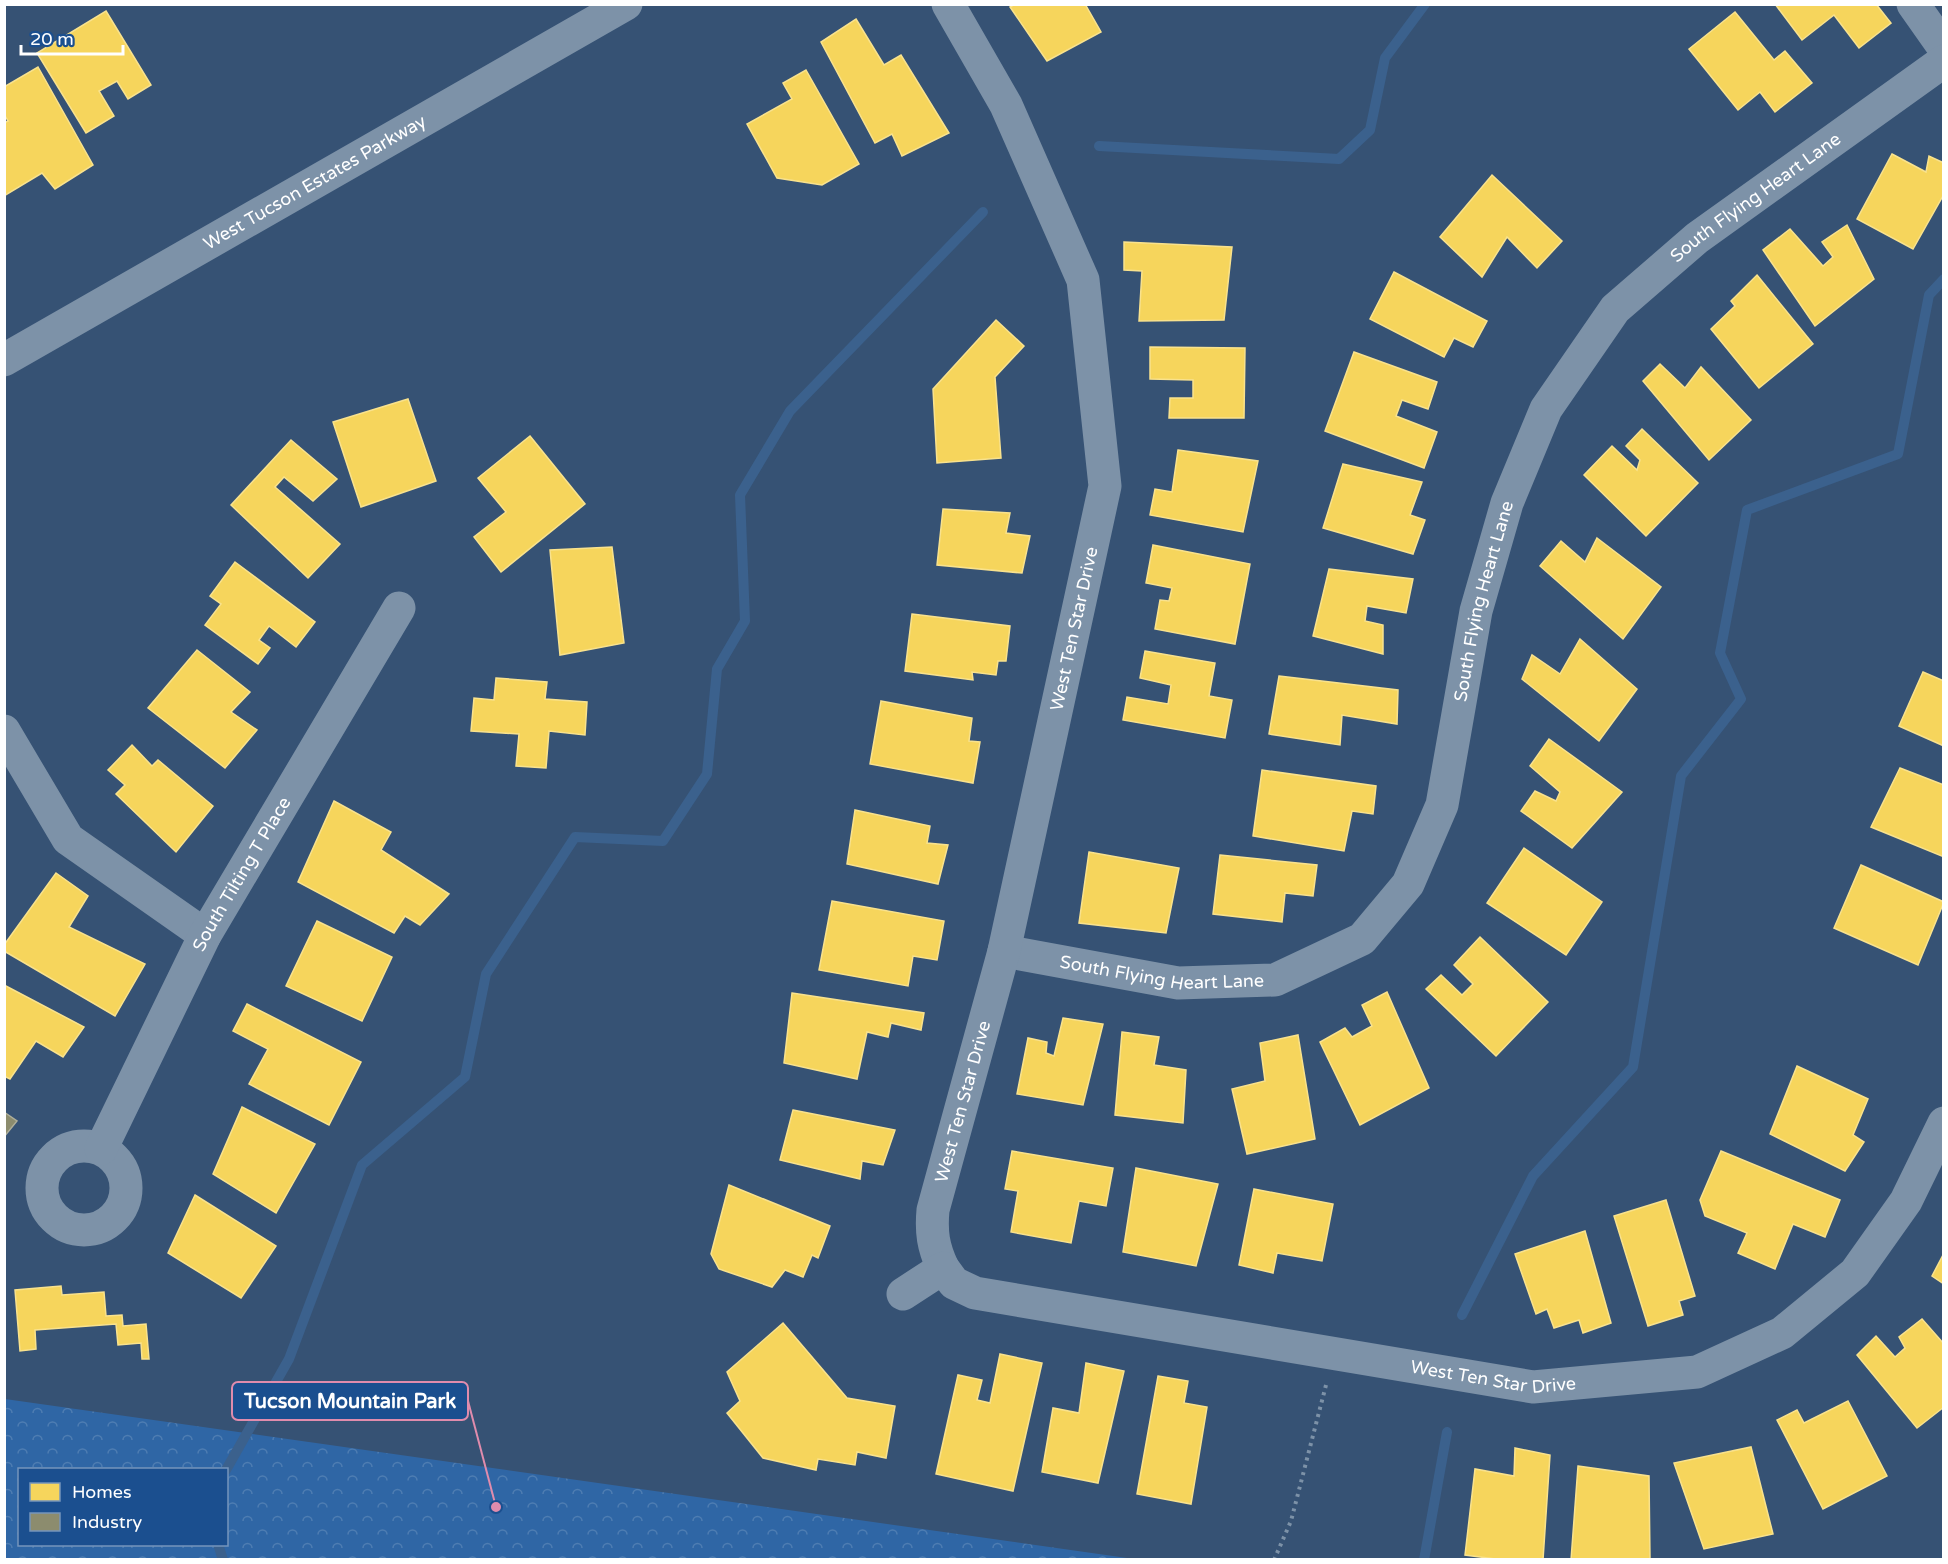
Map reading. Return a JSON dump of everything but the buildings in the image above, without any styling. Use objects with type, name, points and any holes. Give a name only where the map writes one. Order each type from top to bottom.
[{"type":"street","name":"West Ten Star Drive","points":[[948,4],[1006,105],[1083,280],[1105,486],[1004,951],[933,1210],[931,1231],[934,1249],[943,1268],[954,1283],[975,1293],[1533,1387],[1697,1372],[1782,1333],[1855,1273],[1906,1201],[1944,1122]]},
{"type":"street","points":[[1913,4],[1944,48]]},
{"type":"street","name":"West Tucson Estates Parkway","points":[[4,360],[609,9]]},
{"type":"street","name":"South Flying Heart Lane","points":[[1004,951],[1188,983],[1275,980],[1362,939],[1408,884],[1442,805],[1476,611],[1507,503],[1546,409],[1615,309],[1697,238],[1944,61]]},
{"type":"street","name":"South Tilting T Place","points":[[101,1149],[205,935],[399,608]]},
{"type":"street","points":[[4,731],[68,839],[205,935]]},
{"type":"street","points":[[903,1294],[943,1268]]},
{"type":"path","points":[[1274,1560],[1291,1521],[1334,1355]]},
{"type":"green space","points":[[5,1399],[1134,1559],[5,1559]]},
{"type":"waterway","points":[[1099,146],[1339,159],[1370,130],[1385,58],[1425,4]]},
{"type":"waterway","points":[[227,1468],[289,1359],[362,1165],[465,1077],[486,974],[575,837],[663,841],[707,774],[717,669],[745,621],[740,495],[790,411],[983,212]]},
{"type":"waterway","points":[[1462,1315],[1533,1176],[1633,1067],[1681,776],[1741,699],[1720,653],[1747,510],[1898,454],[1929,295],[1944,279]]},
{"type":"waterway","points":[[1424,1560],[1447,1432]]},
{"type":"waterway","points":[[219,1546],[223,1560]]},
{"type":"place","name":"Tucson Mountain Park","points":[[496,1507]]}]
